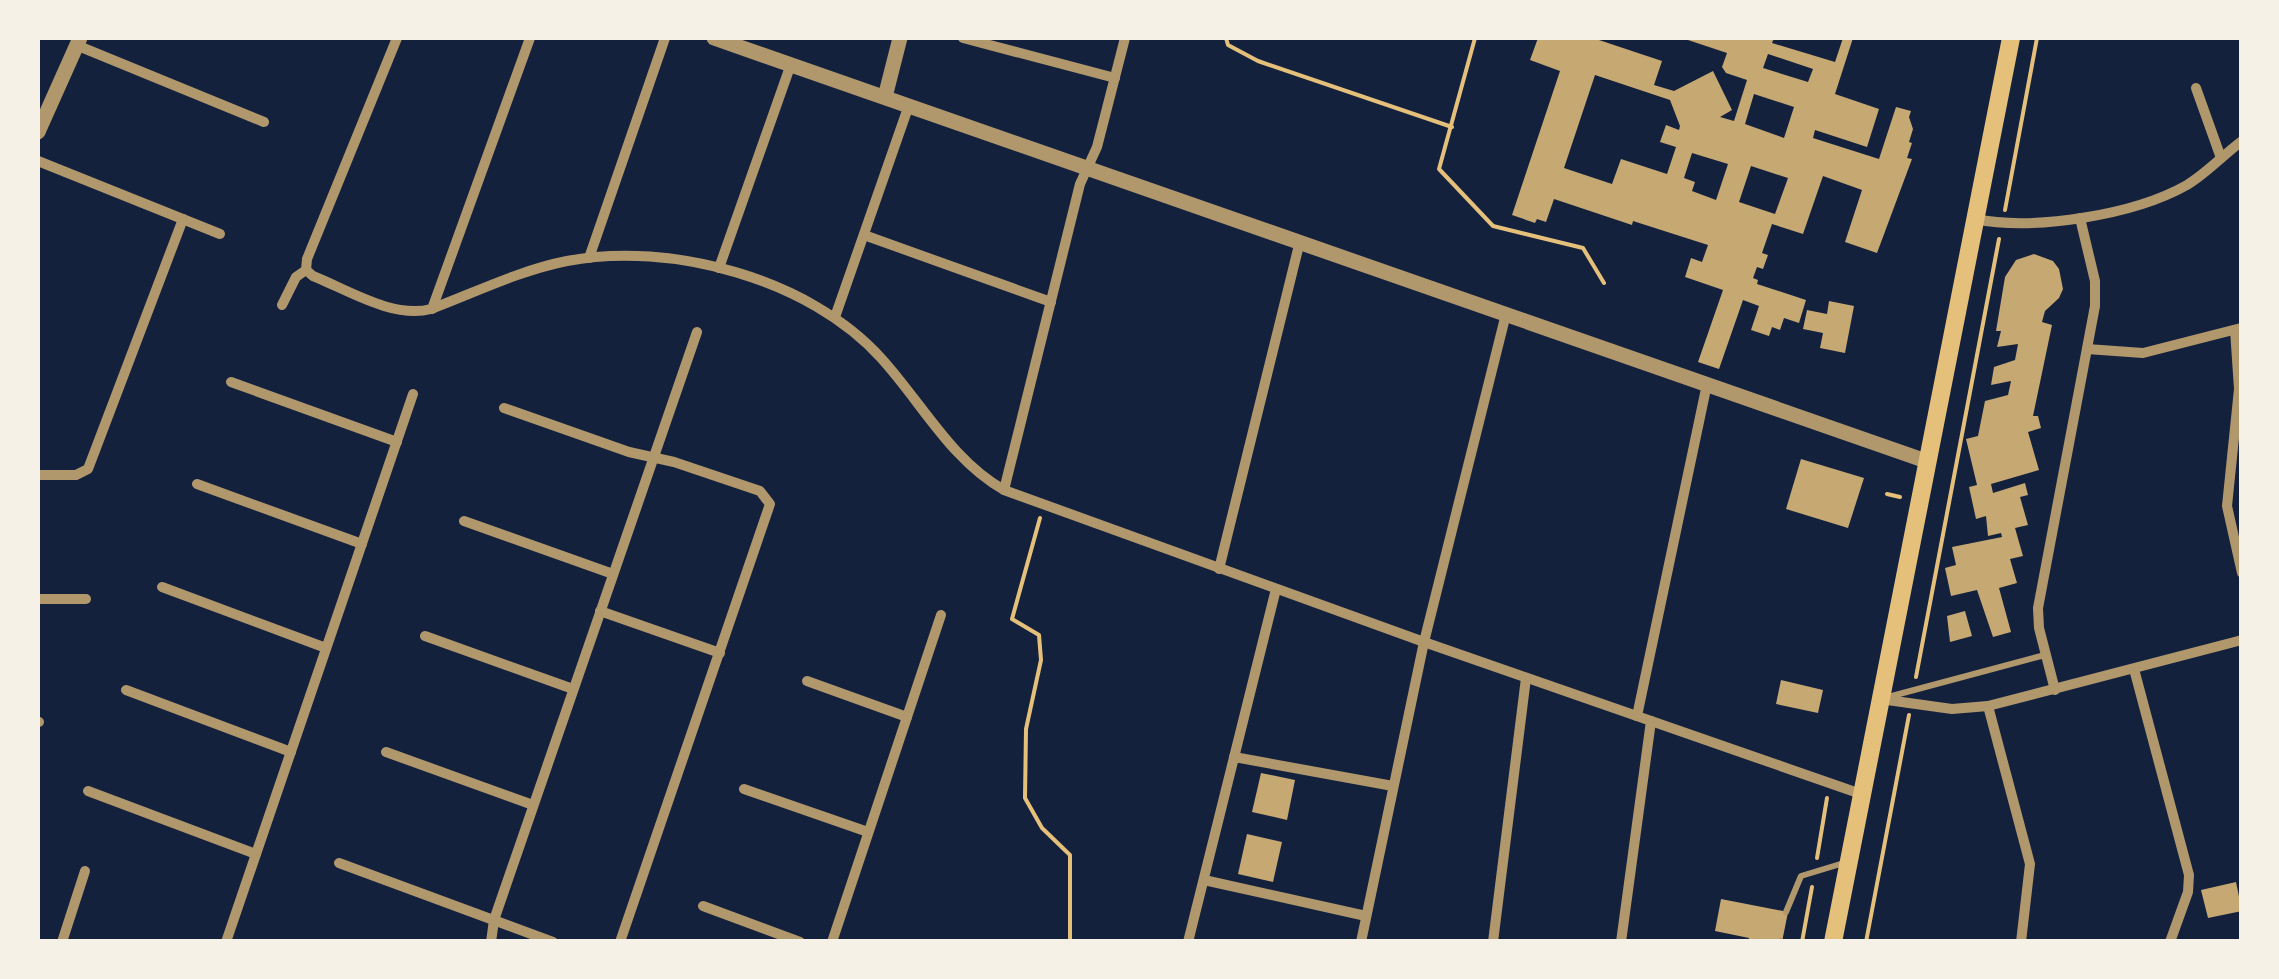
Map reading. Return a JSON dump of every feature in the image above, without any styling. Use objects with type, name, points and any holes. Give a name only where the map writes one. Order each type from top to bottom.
[{"type":"main road","points":[[1832,942],[2011,38]]},
{"type":"street","points":[[282,304],[292,284],[306,270],[397,38]]},
{"type":"street","points":[[432,309],[530,38]]},
{"type":"street","points":[[589,258],[665,38]]},
{"type":"street","points":[[714,38],[745,43],[790,64],[1926,461]]},
{"type":"street","points":[[885,97],[900,38]]},
{"type":"street","points":[[964,38],[1115,78]]},
{"type":"street","points":[[1004,490],[1080,184],[1097,147],[1125,38]]},
{"type":"street","points":[[38,132],[78,42],[264,122]]},
{"type":"street","points":[[719,268],[790,64]]},
{"type":"street","points":[[2196,88],[2221,158]]},
{"type":"street","points":[[835,317],[909,105]]},
{"type":"street","points":[[1974,218],[2002,224],[2042,224],[2080,218],[2172,192],[2242,141]]},
{"type":"street","points":[[38,161],[220,234]]},
{"type":"street","points":[[2055,690],[2039,628],[2038,596],[2096,294],[2080,218]]},
{"type":"street","points":[[38,475],[85,472],[183,219]]},
{"type":"street","points":[[864,235],[1051,302]]},
{"type":"street","points":[[1219,569],[1300,241]]},
{"type":"street","points":[[306,270],[312,276],[395,309],[414,312],[432,309],[548,266],[589,258],[647,258],[719,268],[788,291],[835,317],[883,360],[975,471],[1004,490],[1424,642],[1862,794]]},
{"type":"street","points":[[1360,942],[1424,642],[1506,314]]},
{"type":"street","points":[[2087,349],[2143,353],[2238,329],[2239,389],[2226,506],[2242,573]]},
{"type":"street","points":[[491,942],[494,920],[697,332]]},
{"type":"street","points":[[231,382],[397,442]]},
{"type":"street","points":[[1638,716],[1707,384]]},
{"type":"street","points":[[226,942],[414,394]]},
{"type":"street","points":[[504,408],[760,491],[769,498],[770,510],[620,942]]},
{"type":"street","points":[[197,484],[362,544]]},
{"type":"street","points":[[464,521],[613,574]]},
{"type":"street","points":[[162,587],[326,648]]},
{"type":"street","points":[[1188,942],[1276,589]]},
{"type":"street","points":[[38,599],[86,599]]},
{"type":"street","points":[[600,611],[720,653]]},
{"type":"street","points":[[832,942],[941,615]]},
{"type":"street","points":[[425,636],[574,689]]},
{"type":"street","points":[[1880,698],[1952,709],[1988,706],[2242,640]]},
{"type":"street","points":[[2134,668],[2188,875],[2188,892],[2170,942]]},
{"type":"street","points":[[1492,942],[1526,678]]},
{"type":"street","points":[[807,681],[908,716]]},
{"type":"street","points":[[126,690],[291,752]]},
{"type":"street","points":[[1988,706],[2028,855],[2029,885],[2021,942]]},
{"type":"street","points":[[1621,942],[1651,721]]},
{"type":"street","points":[[386,752],[533,805]]},
{"type":"street","points":[[1234,757],[1394,786]]},
{"type":"street","points":[[744,789],[868,832]]},
{"type":"street","points":[[88,790],[256,854]]},
{"type":"street","points":[[339,863],[553,942]]},
{"type":"street","points":[[62,942],[85,871]]},
{"type":"street","points":[[1204,880],[1366,916]]},
{"type":"street","points":[[703,906],[800,942]]},
{"type":"lane","points":[[1880,698],[2046,655]]},
{"type":"lane","points":[[1786,912],[1800,876],[1848,861]]},
{"type":"path","points":[[1226,38],[1228,44],[1258,61],[1452,128]]},
{"type":"path","points":[[1475,38],[1440,169],[1494,226],[1583,248],[1604,283]]},
{"type":"path","points":[[1914,690],[2037,38]]},
{"type":"path","points":[[1043,506],[1012,619],[1040,635],[1040,660],[1026,729],[1025,798],[1042,828],[1070,855],[1070,942]]},
{"type":"path","points":[[1866,942],[1912,704]]},
{"type":"building","points":[[1538,38],[1593,38],[1662,61],[1654,85],[1674,91],[1713,71],[1732,110],[1720,117],[1734,121],[1747,80],[1726,73],[1722,67],[1727,53],[1682,38],[1774,38],[1772,43],[1835,62],[1843,38],[1853,38],[1835,94],[1879,109],[1867,147],[1815,130],[1813,138],[1879,159],[1896,107],[1911,111],[1912,143],[1907,158],[1912,159],[1877,253],[1845,242],[1862,190],[1823,176],[1803,234],[1772,224],[1762,253],[1768,255],[1763,269],[1757,267],[1753,278],[1758,280],[1757,284],[1806,300],[1799,323],[1784,318],[1780,330],[1772,327],[1769,336],[1751,330],[1759,306],[1743,300],[1719,369],[1698,362],[1723,290],[1685,277],[1691,258],[1702,262],[1708,245],[1554,199],[1546,222],[1537,219],[1535,223],[1512,215],[1560,71],[1530,60]],"holes":[[[1768,54],[1813,69],[1808,82],[1763,68]],[[1595,75],[1670,100],[1680,126],[1679,130],[1666,125],[1660,142],[1676,147],[1667,174],[1621,159],[1612,184],[1564,168]],[[1754,94],[1794,107],[1784,138],[1745,124]],[[1692,153],[1728,164],[1716,200],[1692,191],[1695,182],[1684,178]],[[1751,166],[1788,178],[1775,214],[1739,202]]]},
{"type":"building","points":[[2034,254],[2053,261],[2063,289],[2045,311],[2042,322],[2052,325],[2033,416],[2038,416],[2041,428],[2028,432],[2039,470],[1991,484],[1993,493],[2025,483],[2028,495],[2020,497],[2028,525],[2015,528],[2023,556],[2010,559],[2017,583],[1999,588],[2011,632],[1993,637],[1977,590],[1951,596],[1945,568],[1956,565],[1952,547],[2002,537],[2001,533],[1988,536],[1986,516],[1976,519],[1969,487],[1977,485],[1966,439],[1978,436],[1985,401],[2008,395],[2011,381],[1991,385],[1994,367],[2015,360],[2018,344],[1997,347],[2005,277],[2016,260]]},
{"type":"building","points":[[1829,301],[1854,306],[1845,353],[1820,348],[1823,333],[1803,329],[1807,310],[1827,314]]},
{"type":"building","points":[[1801,459],[1864,478],[1848,528],[1786,509]]},
{"type":"building","points":[[1965,611],[1972,636],[1950,642],[1947,616]]},
{"type":"building","points":[[1781,680],[1823,690],[1818,713],[1776,704]]},
{"type":"building","points":[[1261,773],[1295,780],[1287,820],[1252,812]]},
{"type":"building","points":[[1247,834],[1282,842],[1273,882],[1238,874]]},
{"type":"building","points":[[2236,882],[2242,911],[2208,918],[2201,890]]},
{"type":"building","points":[[1721,899],[1788,912],[1782,942],[1748,942],[1749,938],[1715,931]]}]
